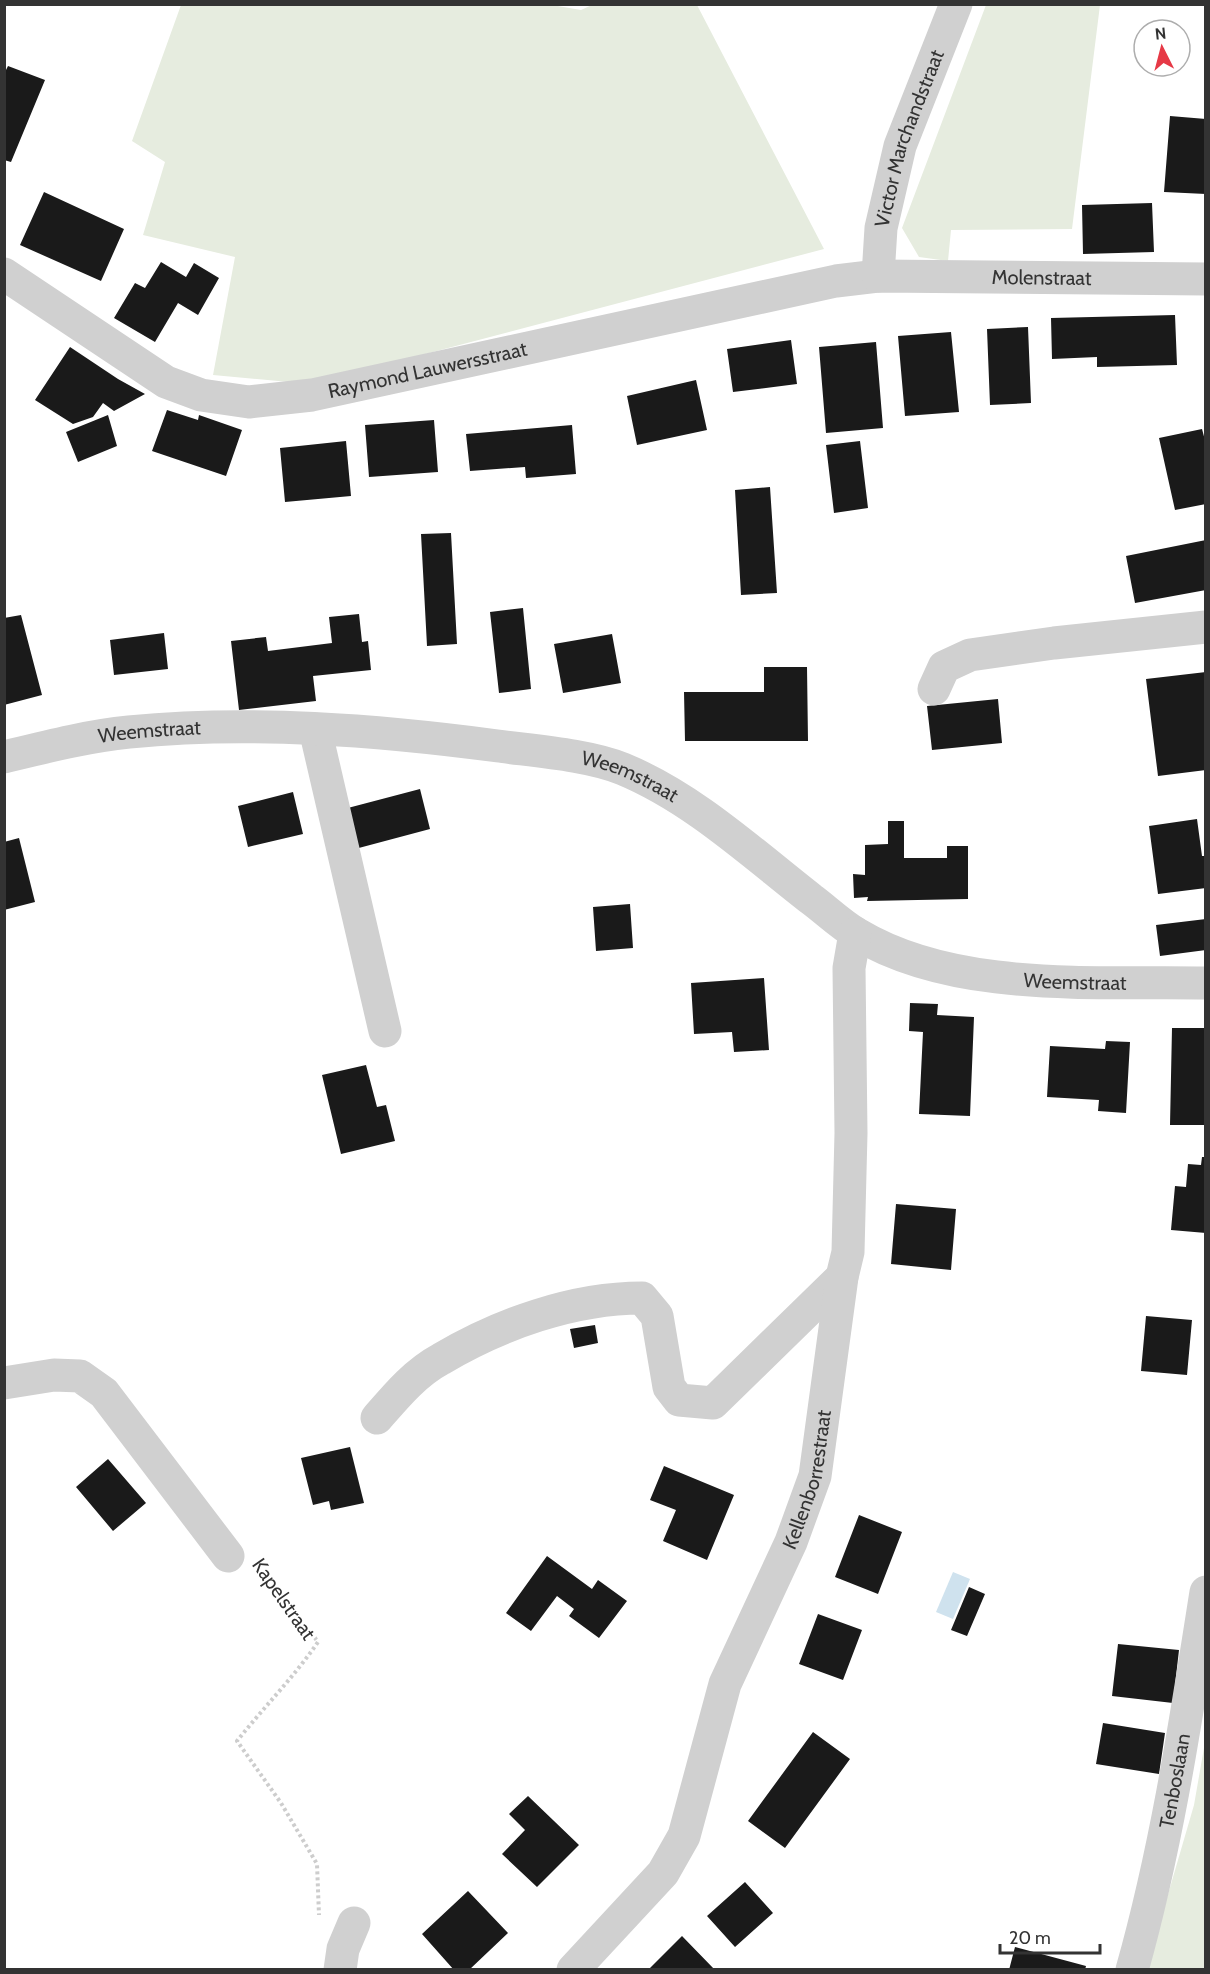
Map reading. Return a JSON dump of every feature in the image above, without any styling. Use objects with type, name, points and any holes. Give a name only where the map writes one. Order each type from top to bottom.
[{"type":"street","name":"Victor Marchandstraat","points":[[878,276],[881,228],[900,146],[956,4]]},
{"type":"street","name":"Raymond Lauwersstraat","points":[[4,274],[165,382],[201,395],[249,402],[312,395],[836,281],[878,276]]},
{"type":"street","name":"Molenstraat","points":[[878,276],[1206,279]]},
{"type":"street","points":[[934,689],[944,667],[970,655],[1054,643],[1206,627]]},
{"type":"street","name":"Weemstraat","points":[[4,757],[128,732],[225,727],[315,729],[436,738],[557,754],[620,768],[666,790],[855,933],[905,958],[965,972],[1042,980],[1206,983]]},
{"type":"street","points":[[315,729],[385,1031]]},
{"type":"street","name":"Kellenborrestraat","points":[[573,1970],[663,1873],[684,1836],[725,1684],[791,1542],[815,1476],[842,1276],[848,1252],[851,1133],[849,968],[855,933]]},
{"type":"street","points":[[376,1418],[408,1383],[440,1359],[496,1333],[560,1308],[615,1298],[642,1298],[657,1316],[669,1387],[679,1401],[712,1403],[842,1276]]},
{"type":"street","name":"Kapelstraat","points":[[4,1383],[54,1375],[80,1376],[104,1392],[244,1559]]},
{"type":"street","name":"Tenboslaan","points":[[1132,1970],[1147,1915],[1179,1766],[1206,1592]]},
{"type":"street","points":[[340,1970],[343,1949],[354,1923]]},
{"type":"path","name":"Kapelstraat","points":[[244,1559],[318,1642],[299,1669],[269,1701],[237,1741],[275,1794],[317,1864],[320,1922]]},
{"type":"shaded area","points":[[546,4],[581,10],[592,5],[697,5],[824,249],[311,384],[213,375],[235,257],[143,235],[165,162],[132,141],[181,5]]},
{"type":"shaded area","points":[[986,5],[1100,5],[1072,229],[951,230],[948,261],[919,257],[902,228]]},
{"type":"shaded area","points":[[1205,1742],[1205,1969],[1146,1970],[1194,1805]]},
{"type":"water","points":[[953,1572],[970,1579],[953,1619],[936,1612]]},
{"type":"building","points":[[8,66],[45,80],[11,162],[4,160],[4,74]]},
{"type":"building","points":[[1170,116],[1206,119],[1206,194],[1164,192]]},
{"type":"building","points":[[44,192],[124,229],[101,281],[20,245]]},
{"type":"building","points":[[1152,203],[1154,252],[1083,254],[1082,205]]},
{"type":"building","points":[[161,262],[186,277],[194,263],[219,278],[198,315],[178,303],[155,342],[114,318],[135,283],[145,288]]},
{"type":"building","points":[[1175,315],[1177,365],[1097,367],[1097,357],[1052,359],[1051,318]]},
{"type":"building","points":[[1028,327],[1031,403],[990,405],[987,329]]},
{"type":"building","points":[[951,332],[959,412],[905,416],[898,336]]},
{"type":"building","points":[[791,340],[797,384],[733,392],[727,349]]},
{"type":"building","points":[[876,342],[883,428],[826,433],[819,347]]},
{"type":"building","points":[[70,347],[145,394],[114,411],[103,403],[93,417],[73,424],[35,400]]},
{"type":"building","points":[[696,380],[707,430],[637,445],[627,396]]},
{"type":"building","points":[[167,410],[198,420],[199,415],[242,430],[226,476],[152,451]]},
{"type":"building","points":[[108,415],[117,446],[78,462],[66,432]]},
{"type":"building","points":[[434,420],[438,472],[369,477],[365,425]]},
{"type":"building","points":[[572,425],[576,474],[526,478],[525,467],[470,471],[466,434]]},
{"type":"building","points":[[1202,429],[1206,444],[1206,504],[1175,510],[1159,438]]},
{"type":"building","points":[[346,441],[351,496],[285,502],[280,448]]},
{"type":"building","points":[[860,441],[868,508],[834,513],[826,445]]},
{"type":"building","points":[[770,487],[777,593],[741,595],[735,490]]},
{"type":"building","points":[[451,533],[457,644],[427,646],[421,534]]},
{"type":"building","points":[[1206,540],[1206,590],[1135,603],[1126,556]]},
{"type":"building","points":[[523,608],[531,689],[499,693],[490,612]]},
{"type":"building","points":[[359,614],[362,642],[368,641],[371,670],[313,676],[316,701],[239,710],[231,641],[266,637],[268,651],[332,643],[329,617]]},
{"type":"building","points":[[21,615],[42,695],[4,705],[4,618]]},
{"type":"building","points":[[164,633],[168,669],[114,675],[110,640]]},
{"type":"building","points":[[612,634],[621,683],[563,693],[554,644]]},
{"type":"building","points":[[764,667],[807,667],[808,741],[685,741],[684,692],[764,692]]},
{"type":"building","points":[[1206,672],[1206,770],[1158,776],[1146,679]]},
{"type":"building","points":[[998,699],[1002,743],[932,750],[927,706]]},
{"type":"building","points":[[420,789],[430,829],[355,849],[344,809]]},
{"type":"building","points":[[293,792],[303,834],[248,847],[238,806]]},
{"type":"building","points":[[1197,819],[1202,856],[1206,856],[1206,888],[1158,894],[1149,826]]},
{"type":"building","points":[[888,821],[904,821],[904,858],[947,858],[947,846],[968,846],[968,899],[867,901],[868,897],[854,898],[853,874],[865,875],[865,845],[888,844]]},
{"type":"building","points":[[19,838],[35,902],[4,910],[4,842]]},
{"type":"building","points":[[630,904],[633,948],[596,951],[593,907]]},
{"type":"building","points":[[1206,919],[1206,950],[1160,956],[1156,925]]},
{"type":"building","points":[[764,978],[769,1050],[734,1052],[732,1032],[694,1034],[691,983]]},
{"type":"building","points":[[910,1003],[938,1004],[937,1015],[974,1017],[970,1116],[919,1114],[923,1032],[909,1031]]},
{"type":"building","points":[[1172,1028],[1206,1028],[1206,1125],[1170,1125]]},
{"type":"building","points":[[1106,1041],[1130,1042],[1126,1113],[1098,1111],[1099,1100],[1047,1097],[1050,1046],[1105,1049]]},
{"type":"building","points":[[366,1065],[377,1107],[386,1105],[395,1141],[341,1154],[322,1075]]},
{"type":"building","points":[[1202,1157],[1206,1157],[1206,1233],[1171,1230],[1175,1186],[1186,1187],[1188,1164],[1201,1165]]},
{"type":"building","points":[[896,1204],[956,1209],[951,1270],[891,1264]]},
{"type":"building","points":[[1146,1316],[1192,1320],[1187,1375],[1141,1371]]},
{"type":"building","points":[[595,1325],[598,1343],[574,1348],[570,1329]]},
{"type":"building","points":[[350,1447],[364,1503],[331,1510],[329,1501],[313,1505],[301,1458]]},
{"type":"building","points":[[108,1459],[146,1503],[113,1531],[76,1487]]},
{"type":"building","points":[[664,1466],[734,1495],[707,1560],[663,1541],[676,1510],[650,1500]]},
{"type":"building","points":[[859,1515],[902,1532],[878,1594],[835,1577]]},
{"type":"building","points":[[547,1556],[592,1589],[598,1580],[627,1601],[599,1638],[569,1616],[574,1609],[557,1596],[531,1631],[506,1613]]},
{"type":"building","points":[[969,1587],[985,1594],[967,1636],[951,1630]]},
{"type":"building","points":[[818,1614],[862,1630],[843,1680],[799,1664]]},
{"type":"building","points":[[1118,1644],[1179,1650],[1173,1703],[1112,1696]]},
{"type":"building","points":[[1103,1723],[1165,1733],[1159,1774],[1096,1764]]},
{"type":"building","points":[[813,1732],[850,1759],[785,1848],[748,1821]]},
{"type":"building","points":[[528,1796],[579,1845],[537,1887],[502,1854],[525,1830],[509,1814]]},
{"type":"building","points":[[745,1882],[773,1913],[735,1947],[707,1916]]},
{"type":"building","points":[[468,1891],[508,1933],[469,1970],[454,1970],[422,1934]]},
{"type":"building","points":[[682,1936],[715,1970],[648,1970]]},
{"type":"building","points":[[1015,1947],[1086,1966],[1085,1970],[1009,1970]]}]
